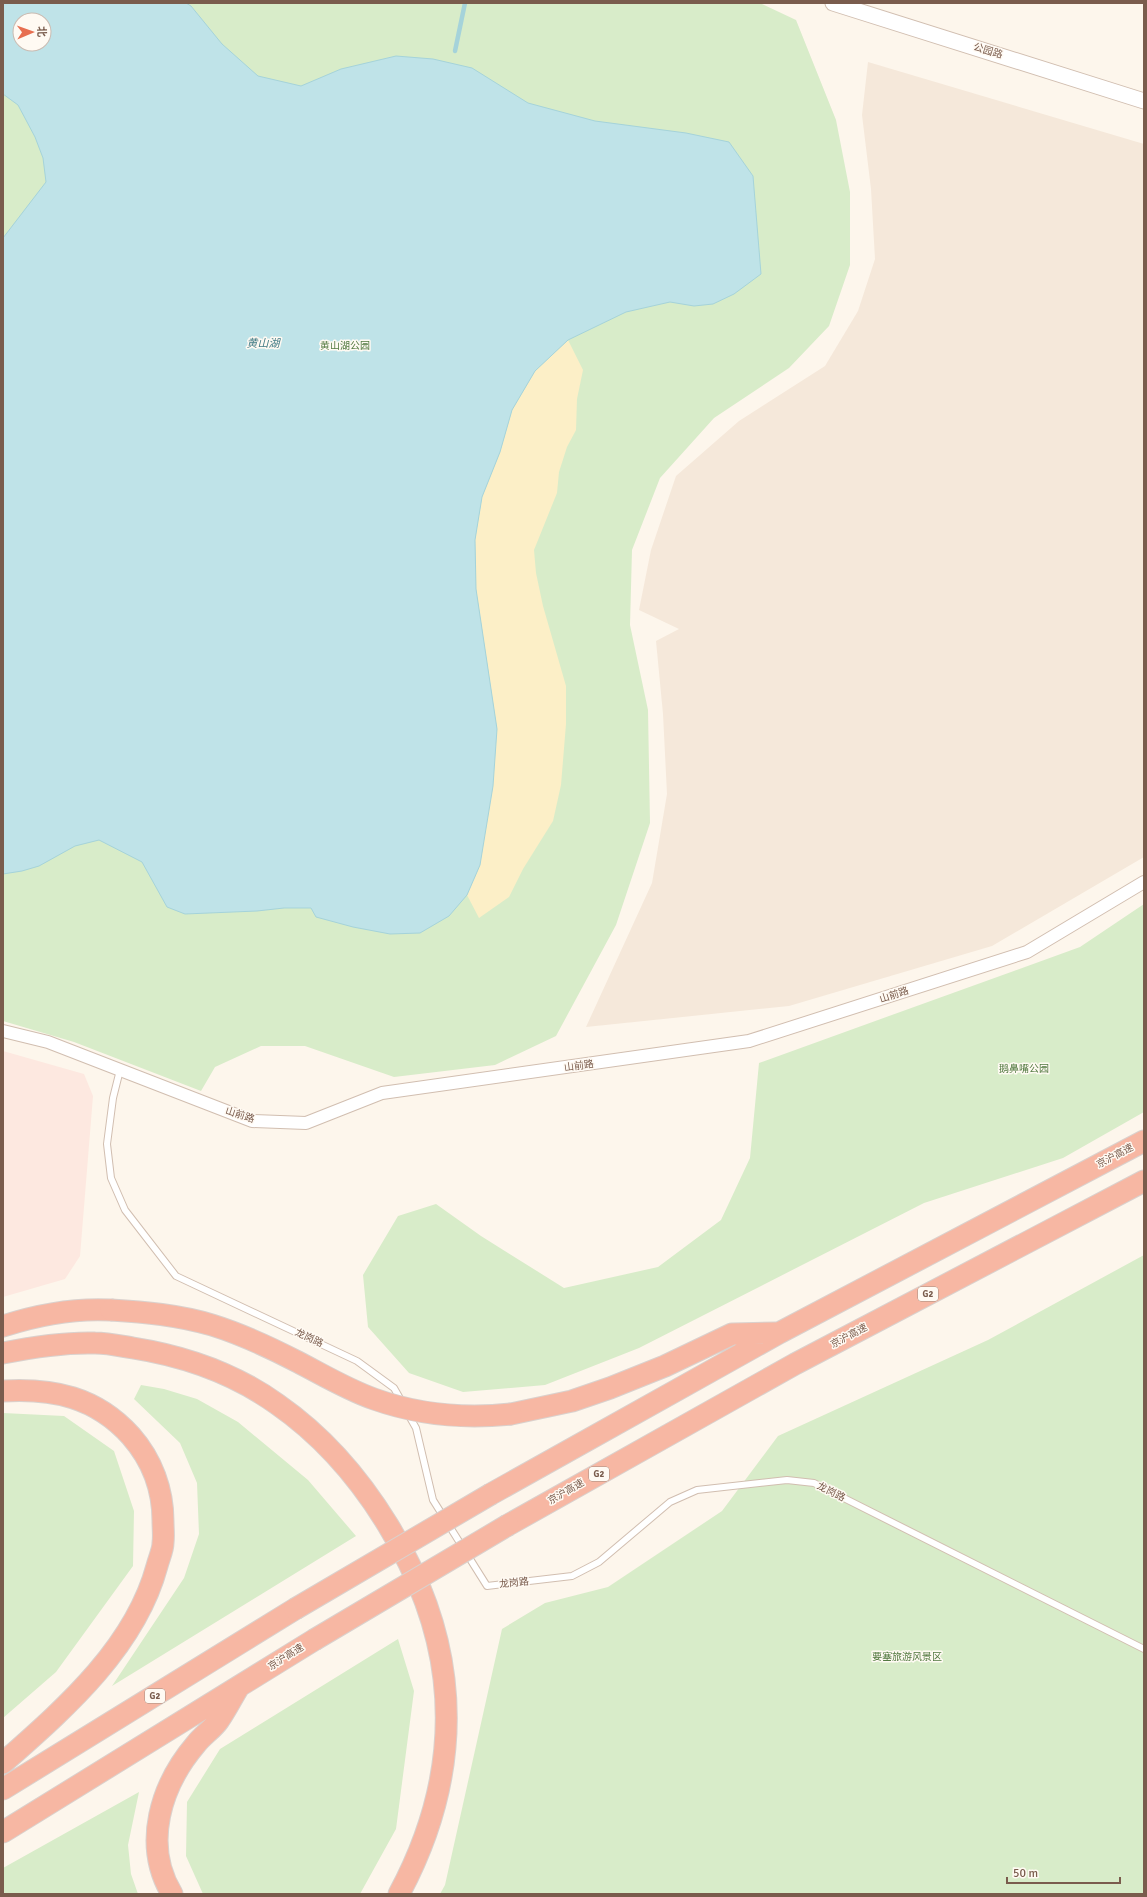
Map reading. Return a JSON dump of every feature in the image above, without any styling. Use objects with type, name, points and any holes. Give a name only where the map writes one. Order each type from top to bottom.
[{"type":"highway","name":"京沪高速","points":[[8,1786],[296,1609],[491,1494],[677,1389],[780,1333],[1144,1141]]},
{"type":"highway","name":"京沪高速","points":[[3,1832],[314,1640],[508,1525],[712,1409],[1144,1181]]},
{"type":"highway","points":[[3,1326],[37,1316],[98,1309],[159,1313],[212,1325],[257,1342],[335,1382],[373,1398],[412,1410],[454,1416],[511,1414],[572,1401],[610,1388],[665,1366],[732,1334],[780,1333]]},
{"type":"highway","points":[[3,1353],[39,1346],[91,1350],[155,1352],[197,1364],[238,1381],[278,1404],[313,1434],[345,1466],[375,1502],[398,1542],[418,1584],[434,1630],[444,1678],[446,1725],[442,1773],[432,1818],[416,1863],[399,1894]]},
{"type":"highway","points":[[3,1366],[91,1350],[106,1358],[152,1365],[193,1377],[232,1393],[270,1415],[304,1444],[335,1475],[364,1510],[386,1548],[406,1589],[421,1634],[431,1680],[433,1725],[429,1771],[420,1814],[403,1858],[384,1894]]},
{"type":"highway","points":[[3,1391],[30,1389],[62,1393],[94,1406],[121,1424],[140,1446],[156,1474],[163,1506],[163,1544],[153,1580],[137,1616],[112,1652],[82,1688],[44,1727],[3,1763]]},
{"type":"highway","points":[[172,1894],[162,1870],[157,1847],[157,1828],[160,1806],[179,1765],[196,1743],[219,1721],[239,1686]]},
{"type":"street","name":"公园路","points":[[833,3],[1144,101]]},
{"type":"street","name":"山前路","points":[[3,1031],[48,1042],[252,1122],[306,1123],[382,1093],[749,1041],[1027,952],[1144,882]]},
{"type":"lane","name":"龙岗路","points":[[120,1070],[107,1144],[111,1178],[125,1210],[176,1276],[357,1361],[394,1388],[416,1428],[434,1500],[487,1586],[572,1576],[599,1562],[670,1502],[697,1490],[787,1480],[814,1484],[1144,1649]]},
{"type":"shaded area","points":[[868,62],[1144,144],[1144,857],[992,946],[789,1006],[586,1027],[652,883],[667,794],[663,714],[656,641],[679,629],[639,610],[651,550],[676,476],[739,421],[825,366],[858,311],[875,259],[871,189],[862,115]]},
{"type":"shaded area","points":[[3,1051],[84,1074],[93,1096],[80,1256],[65,1279],[3,1297]]},
{"type":"green space","name":"黄山湖","points":[[3,3],[760,3],[796,20],[836,120],[850,192],[850,265],[829,326],[789,368],[714,418],[660,478],[632,550],[630,625],[648,710],[650,823],[616,925],[556,1036],[495,1065],[394,1077],[305,1046],[261,1046],[215,1067],[201,1091],[74,1042],[3,1021]]},
{"type":"green space","name":"鹅鼻嘴公园","points":[[1144,904],[1144,1112],[1063,1158],[924,1203],[639,1348],[545,1385],[463,1392],[409,1373],[368,1327],[363,1275],[398,1216],[436,1204],[481,1236],[564,1288],[658,1267],[721,1220],[750,1158],[759,1063],[1080,947]]},
{"type":"green space","name":"要塞旅游风景区","points":[[1144,1255],[1144,1894],[440,1894],[445,1885],[502,1629],[545,1603],[608,1587],[722,1511],[778,1436],[988,1340]]},
{"type":"green space","points":[[141,1385],[164,1389],[197,1399],[238,1422],[308,1480],[356,1536],[112,1686],[184,1578],[199,1534],[197,1483],[180,1443],[134,1399]]},
{"type":"green space","points":[[3,1413],[64,1416],[114,1451],[134,1511],[133,1566],[56,1672],[3,1718]]},
{"type":"green space","points":[[398,1639],[414,1691],[396,1829],[360,1894],[203,1894],[186,1856],[187,1802],[220,1749]]},
{"type":"green space","points":[[139,1792],[128,1845],[131,1874],[138,1894],[3,1894],[3,1868]]},
{"type":"sand","points":[[568,340],[583,370],[577,399],[576,430],[567,447],[559,472],[557,493],[534,550],[536,573],[543,606],[566,686],[566,724],[561,785],[553,821],[523,869],[509,897],[479,918],[467,895],[480,865],[497,729],[476,589],[475,540],[482,497],[500,452],[512,410],[535,371]]},
{"type":"water","name":"黄山湖","points":[[3,3],[186,3],[191,6],[222,44],[258,76],[301,86],[341,69],[396,56],[433,59],[472,68],[528,103],[595,121],[686,133],[729,142],[753,176],[761,274],[734,294],[713,304],[694,306],[670,302],[626,312],[568,340],[535,371],[512,410],[500,452],[482,497],[475,540],[476,589],[497,729],[493,786],[480,865],[467,895],[449,916],[420,933],[390,934],[353,927],[316,917],[311,908],[284,908],[257,911],[185,914],[167,907],[142,862],[99,840],[75,846],[39,866],[3,874],[3,238],[46,182],[43,158],[35,137],[18,105],[3,94]]},
{"type":"waterway","points":[[455,51],[465,3]]},
{"type":"park label","name":"黄山湖公园","points":[[345,346]]}]
